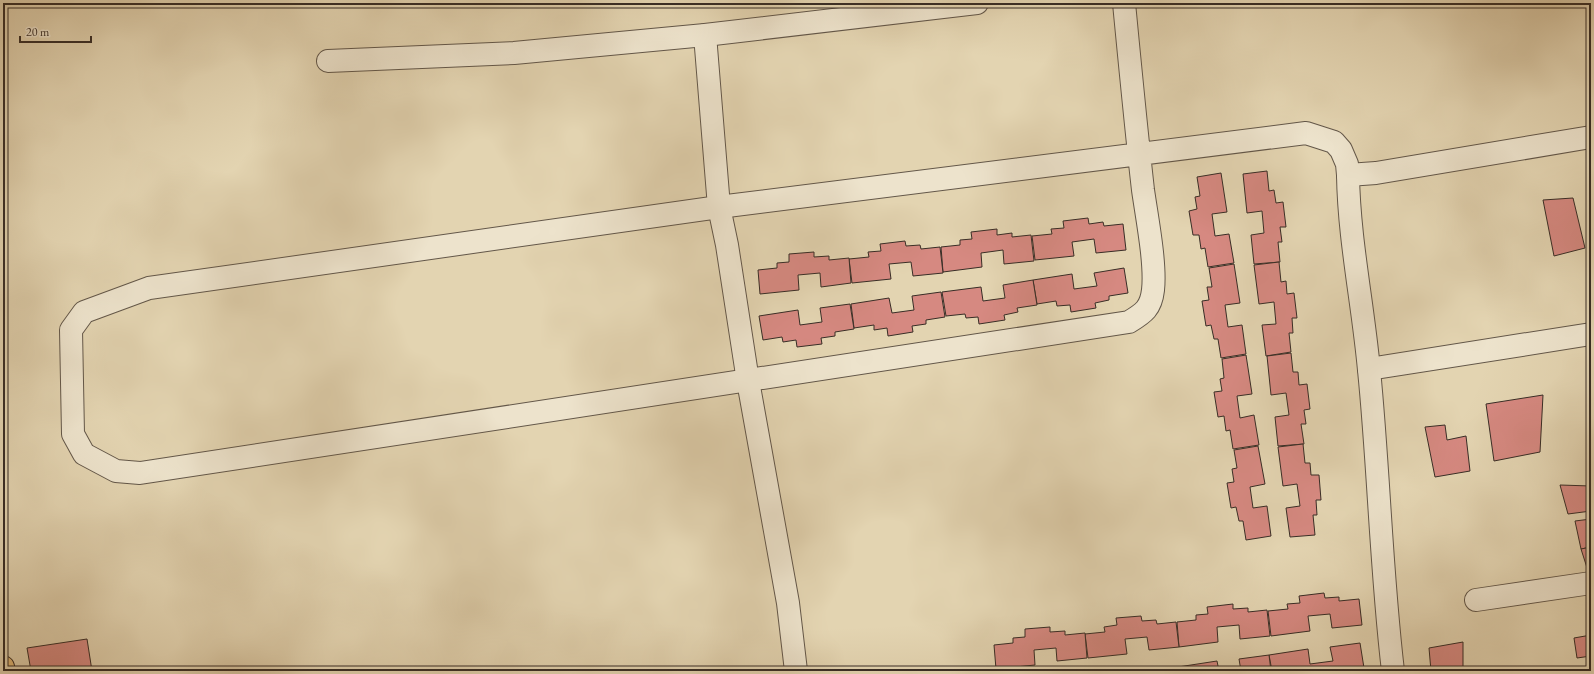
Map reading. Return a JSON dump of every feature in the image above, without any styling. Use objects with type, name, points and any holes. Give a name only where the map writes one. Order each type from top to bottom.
[{"type":"main road","points":[[3,667],[4,671]]},
{"type":"street","points":[[328,61],[514,53],[705,35],[977,3]]},
{"type":"street","points":[[1124,3],[1139,155],[1152,266],[1153,289],[1150,301],[1144,312],[1129,322],[140,473],[116,472],[84,454],[73,434],[71,330],[84,312],[112,300],[149,288],[719,208],[1139,155],[1306,133],[1334,142],[1341,150],[1347,164],[1348,214],[1369,369],[1386,613],[1393,671]]},
{"type":"street","points":[[705,35],[719,208],[727,246],[748,381],[788,603],[796,671]]},
{"type":"street","points":[[1348,175],[1376,173],[1591,137]]},
{"type":"street","points":[[1369,369],[1591,334]]},
{"type":"street","points":[[1476,600],[1591,583]]},
{"type":"building","points":[[1267,171],[1269,191],[1274,190],[1276,203],[1283,202],[1286,227],[1280,227],[1282,242],[1278,242],[1280,262],[1254,264],[1251,235],[1264,233],[1262,211],[1247,213],[1243,174]]},
{"type":"building","points":[[1221,173],[1227,212],[1212,214],[1215,236],[1229,234],[1234,263],[1208,267],[1205,248],[1201,249],[1199,235],[1193,235],[1189,211],[1197,209],[1195,197],[1200,196],[1197,177]]},
{"type":"building","points":[[1573,198],[1585,248],[1554,256],[1543,200]]},
{"type":"building","points":[[1088,218],[1089,224],[1103,222],[1104,226],[1123,224],[1126,250],[1096,253],[1094,239],[1072,242],[1074,256],[1035,260],[1032,236],[1052,234],[1051,229],[1064,228],[1063,221]]},
{"type":"building","points":[[997,229],[997,235],[1012,233],[1012,237],[1031,235],[1034,261],[1004,264],[1003,250],[981,253],[982,267],[943,272],[941,247],[960,245],[960,240],[972,239],[971,232]]},
{"type":"building","points":[[905,241],[906,246],[920,245],[921,249],[940,247],[943,273],[913,276],[911,262],[889,264],[891,279],[852,283],[849,259],[869,257],[868,252],[881,251],[880,244]]},
{"type":"building","points":[[814,252],[814,257],[829,256],[829,260],[849,258],[851,283],[821,287],[820,273],[798,275],[799,290],[760,294],[758,270],[777,268],[777,263],[789,262],[789,254]]},
{"type":"building","points":[[1279,262],[1281,282],[1286,281],[1287,294],[1294,293],[1297,318],[1292,318],[1293,333],[1289,333],[1291,352],[1266,356],[1262,325],[1276,324],[1274,302],[1259,304],[1254,265]]},
{"type":"building","points":[[1234,264],[1240,303],[1225,305],[1228,327],[1242,325],[1246,354],[1221,358],[1218,339],[1214,339],[1211,325],[1206,326],[1202,301],[1209,300],[1207,287],[1212,287],[1209,268]]},
{"type":"building","points":[[1124,268],[1128,293],[1109,296],[1109,300],[1095,303],[1096,308],[1071,312],[1070,305],[1057,306],[1056,301],[1037,304],[1033,280],[1072,274],[1074,289],[1097,286],[1094,273]]},
{"type":"building","points":[[1033,280],[1037,305],[1017,308],[1018,312],[1004,315],[1005,320],[979,324],[978,317],[966,318],[965,314],[946,316],[942,292],[981,287],[983,301],[1005,298],[1003,285]]},
{"type":"building","points":[[941,292],[945,317],[926,320],[926,324],[912,326],[913,332],[888,336],[887,328],[874,330],[874,325],[854,328],[851,304],[889,298],[892,313],[914,310],[912,296]]},
{"type":"building","points":[[850,304],[854,329],[835,332],[835,336],[821,338],[822,344],[797,347],[796,340],[783,342],[782,337],[763,340],[759,316],[798,310],[800,325],[822,322],[820,308]]},
{"type":"building","points":[[1291,353],[1293,372],[1298,372],[1299,385],[1307,384],[1310,409],[1304,410],[1306,424],[1301,424],[1304,444],[1278,446],[1275,417],[1289,415],[1286,393],[1271,395],[1267,356]]},
{"type":"building","points":[[1246,355],[1252,394],[1237,396],[1240,418],[1254,415],[1259,445],[1233,449],[1230,430],[1226,431],[1224,416],[1218,417],[1214,392],[1222,391],[1220,379],[1224,378],[1222,359]]},
{"type":"building","points":[[1543,395],[1540,452],[1494,461],[1486,404]]},
{"type":"building","points":[[1445,425],[1447,440],[1466,436],[1470,471],[1435,477],[1425,427]]},
{"type":"building","points":[[1303,444],[1305,463],[1310,463],[1311,475],[1319,475],[1321,500],[1316,500],[1317,515],[1313,515],[1315,535],[1290,537],[1286,508],[1300,506],[1297,484],[1283,486],[1278,447]]},
{"type":"building","points":[[1258,446],[1265,484],[1250,487],[1253,508],[1267,506],[1271,536],[1246,540],[1243,521],[1239,521],[1236,507],[1231,508],[1227,483],[1234,482],[1232,469],[1237,468],[1234,450]]},
{"type":"building","points":[[1560,485],[1591,486],[1591,511],[1568,514]]},
{"type":"building","points":[[1591,519],[1591,547],[1581,549],[1575,521]]},
{"type":"building","points":[[1591,547],[1591,574],[1589,574],[1581,549]]},
{"type":"building","points":[[1324,593],[1325,598],[1339,597],[1339,601],[1359,599],[1362,625],[1332,628],[1330,614],[1308,616],[1310,631],[1271,636],[1268,611],[1288,609],[1287,604],[1300,603],[1299,596]]},
{"type":"building","points":[[1233,604],[1233,609],[1248,608],[1248,612],[1267,610],[1270,636],[1240,639],[1239,625],[1217,627],[1218,642],[1179,647],[1177,622],[1196,620],[1196,615],[1208,614],[1207,607]]},
{"type":"building","points":[[1141,616],[1142,621],[1156,620],[1157,624],[1176,622],[1179,647],[1149,650],[1147,637],[1125,639],[1127,654],[1088,658],[1085,634],[1105,632],[1104,627],[1117,625],[1116,618]]},
{"type":"building","points":[[1050,627],[1050,632],[1065,631],[1065,635],[1085,633],[1087,658],[1057,661],[1056,648],[1034,650],[1035,665],[996,669],[994,645],[1013,643],[1013,638],[1025,637],[1025,629]]},
{"type":"building","points":[[1591,635],[1591,656],[1577,658],[1574,638]]},
{"type":"building","points":[[87,639],[92,671],[31,671],[27,648]]},
{"type":"building","points":[[1463,642],[1463,671],[1431,671],[1429,648]]},
{"type":"building","points":[[1360,643],[1364,668],[1346,671],[1272,671],[1269,655],[1308,649],[1310,664],[1333,661],[1330,647]]},
{"type":"building","points":[[1269,655],[1271,671],[1241,671],[1239,659]]},
{"type":"building","points":[[1217,661],[1219,671],[1179,671],[1178,667]]},
{"type":"building","points":[[1177,667],[1178,671],[1148,671]]}]
